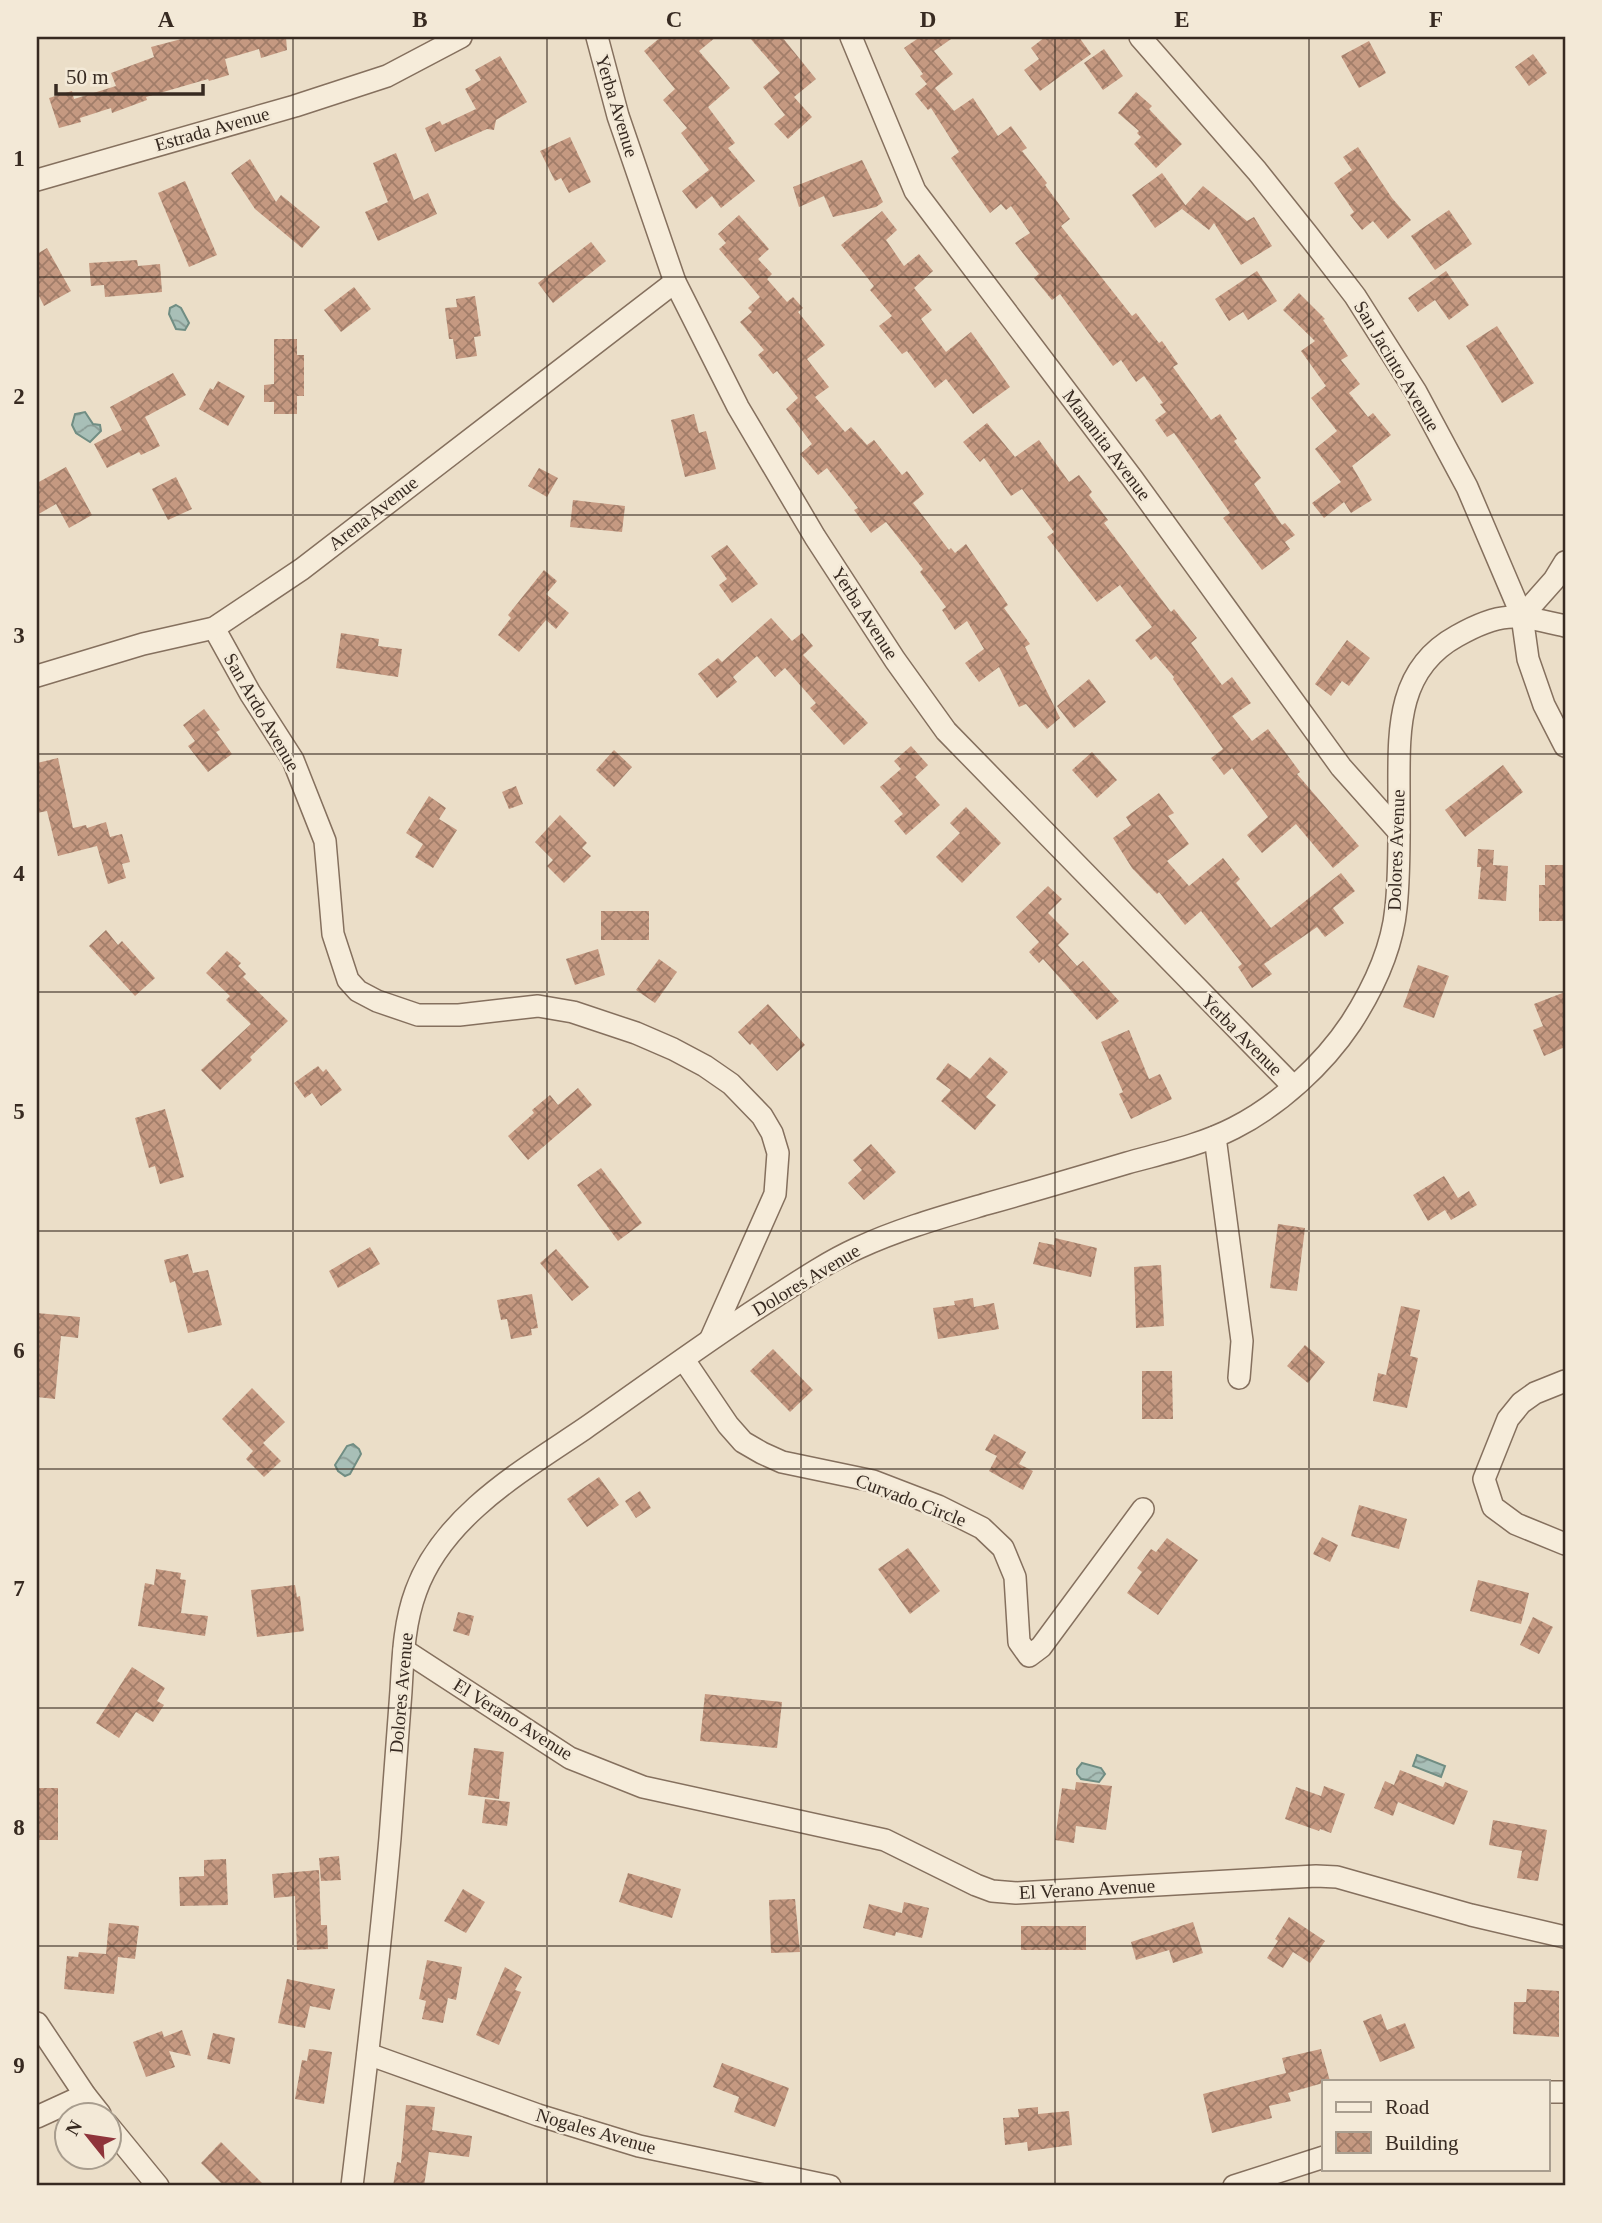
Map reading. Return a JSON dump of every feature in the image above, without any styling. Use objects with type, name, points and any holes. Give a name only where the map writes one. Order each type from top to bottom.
[{"type":"street","name":"Estrada Avenue","points":[[37,180],[295,106],[387,76],[461,37]]},
{"type":"street","name":"Yerba Avenue","points":[[597,37],[618,116],[675,282],[738,407],[815,537],[895,660],[946,731],[1293,1086]]},
{"type":"street","name":"Mananita Avenue","points":[[851,37],[915,191],[1132,478],[1341,767],[1399,832]]},
{"type":"street","name":"San Jacinto Avenue","points":[[1140,37],[1257,171],[1354,296],[1416,391],[1467,487],[1522,616],[1528,659],[1544,705],[1565,746]]},
{"type":"street","name":"Arena Avenue","points":[[37,676],[143,644],[214,628],[302,569],[675,282]]},
{"type":"street","points":[[1522,616],[1554,580],[1565,562]]},
{"type":"street","name":"Dolores Avenue","points":[[352,2186],[390,1839],[405,1631],[416,1589],[433,1556],[450,1534],[470,1513],[522,1472],[684,1360],[711,1338],[810,1273],[856,1249],[898,1231],[1215,1137],[1262,1112],[1321,1060],[1348,1028],[1379,971],[1396,913],[1399,730],[1409,691],[1416,676],[1440,646],[1476,626],[1501,617],[1522,616],[1565,626]]},
{"type":"street","name":"San Ardo Avenue","points":[[214,628],[293,760],[325,841],[333,934],[348,980],[358,991],[377,1001],[418,1015],[459,1015],[538,1006],[573,1012],[648,1038],[705,1066],[730,1084],[762,1116],[772,1133],[778,1153],[775,1194],[711,1338]]},
{"type":"street","points":[[1215,1137],[1242,1340],[1239,1378]]},
{"type":"street","name":"Curvado Circle","points":[[684,1360],[728,1425],[743,1442],[762,1453],[782,1462],[873,1481],[938,1506],[982,1528],[1003,1548],[1015,1577],[1019,1642],[1029,1656],[1041,1647],[1143,1509]]},
{"type":"street","points":[[1565,1381],[1535,1393],[1514,1411],[1499,1437],[1484,1479],[1493,1507],[1516,1524],[1565,1544]]},
{"type":"street","name":"El Verano Avenue","points":[[404,1650],[570,1758],[643,1787],[885,1840],[992,1891],[1016,1893],[1337,1877],[1471,1915],[1565,1937]]},
{"type":"street","points":[[37,2022],[89,2100]]},
{"type":"street","name":"Nogales Avenue","points":[[368,2054],[538,2115],[639,2146],[830,2186]]},
{"type":"street","points":[[37,2117],[85,2095]]},
{"type":"street","points":[[122,2142],[158,2186]]},
{"type":"street","points":[[1234,2186],[1322,2158]]},
{"type":"water","points":[[176,305],[181,308],[189,323],[185,330],[176,329],[169,314],[170,308]]},
{"type":"water","points":[[85,412],[93,424],[100,425],[101,431],[90,442],[76,433],[72,425],[75,414]]},
{"type":"water","points":[[353,1444],[361,1454],[350,1474],[345,1476],[335,1465],[347,1446]]},
{"type":"water","points":[[1417,1755],[1445,1766],[1441,1777],[1413,1766]]},
{"type":"water","points":[[1082,1763],[1101,1768],[1105,1774],[1099,1782],[1081,1779],[1077,1769]]},
{"type":"building","points":[[189,37],[286,37],[287,50],[261,58],[259,49],[225,59],[229,75],[146,97],[147,100],[112,113],[111,108],[80,118],[81,122],[59,128],[49,98],[72,91],[74,99],[116,86],[111,73],[154,57],[151,47]]},
{"type":"building","points":[[661,37],[716,37],[699,51],[730,88],[708,107],[735,143],[728,148],[755,181],[721,208],[712,196],[696,209],[682,191],[709,170],[681,133],[687,128],[663,100],[675,89],[644,51]]},
{"type":"building","points":[[749,37],[782,37],[816,79],[794,97],[812,117],[788,139],[774,124],[785,115],[763,87],[780,73]]},
{"type":"building","points":[[920,37],[954,37],[934,51],[953,74],[935,88],[954,111],[973,98],[998,136],[1011,126],[1027,148],[1022,151],[1070,219],[1061,226],[1132,316],[1136,313],[1159,343],[1162,341],[1178,364],[1173,367],[1211,420],[1220,414],[1237,439],[1234,441],[1261,478],[1254,484],[1282,525],[1285,523],[1295,535],[1285,542],[1290,549],[1262,570],[1223,518],[1230,513],[1174,433],[1167,437],[1155,420],[1166,412],[1160,404],[1163,403],[1144,376],[1136,382],[1121,360],[1113,366],[1060,294],[1052,300],[1034,278],[1039,274],[1015,243],[1030,233],[1011,206],[1006,210],[1001,204],[990,213],[951,158],[959,152],[931,108],[928,110],[915,94],[927,84],[904,48]]},
{"type":"building","points":[[1045,37],[1079,37],[1091,54],[1040,91],[1024,70],[1039,59],[1031,48]]},
{"type":"building","points":[[1369,41],[1386,73],[1359,88],[1341,56]]},
{"type":"building","points":[[1104,49],[1123,76],[1103,90],[1084,63]]},
{"type":"building","points":[[1533,54],[1547,73],[1529,86],[1515,67]]},
{"type":"building","points":[[500,56],[527,102],[496,120],[494,130],[487,129],[435,152],[425,128],[440,121],[442,125],[476,109],[465,89],[481,80],[475,70]]},
{"type":"building","points":[[1136,92],[1152,106],[1149,109],[1182,144],[1156,168],[1134,144],[1141,137],[1137,133],[1139,131],[1118,113]]},
{"type":"building","points":[[570,137],[591,182],[569,193],[561,178],[555,181],[540,151]]},
{"type":"building","points":[[1358,147],[1392,198],[1411,220],[1388,239],[1373,221],[1362,230],[1350,215],[1354,212],[1334,183],[1352,170],[1343,157]]},
{"type":"building","points":[[396,153],[414,200],[428,193],[437,214],[378,241],[365,212],[388,202],[373,163]]},
{"type":"building","points":[[250,159],[276,202],[281,195],[320,227],[302,248],[255,209],[231,173]]},
{"type":"building","points":[[862,160],[883,202],[876,207],[833,217],[824,196],[799,207],[793,187]]},
{"type":"building","points":[[1162,173],[1186,206],[1155,228],[1132,195]]},
{"type":"building","points":[[185,181],[217,255],[189,267],[158,193]]},
{"type":"building","points":[[1203,186],[1247,221],[1254,217],[1272,246],[1241,265],[1214,223],[1209,230],[1182,209]]},
{"type":"building","points":[[1449,210],[1472,244],[1435,270],[1411,236]]},
{"type":"building","points":[[882,211],[897,230],[886,240],[904,266],[919,254],[933,271],[914,288],[932,310],[921,319],[946,352],[971,332],[1010,387],[973,414],[946,379],[935,388],[907,351],[902,354],[879,326],[892,316],[870,290],[874,286],[841,245]]},
{"type":"building","points":[[739,215],[769,249],[758,259],[772,274],[767,279],[787,302],[793,297],[803,308],[798,312],[825,345],[807,359],[829,387],[815,397],[845,432],[851,427],[867,445],[874,440],[902,475],[907,471],[924,494],[913,503],[949,550],[951,548],[955,553],[966,544],[1008,605],[1004,608],[1030,644],[1025,647],[1060,718],[1047,729],[1026,704],[1019,707],[999,667],[979,682],[965,663],[984,649],[967,621],[955,630],[942,610],[946,607],[920,572],[923,569],[886,522],[871,533],[854,510],[858,508],[827,468],[818,475],[800,454],[812,444],[786,409],[798,398],[777,371],[773,374],[758,355],[764,350],[740,322],[752,312],[748,308],[760,297],[719,249],[726,243],[718,234]]},
{"type":"building","points":[[591,242],[606,261],[553,303],[538,283]]},
{"type":"building","points":[[47,248],[71,291],[44,306],[37,292],[37,254]]},
{"type":"building","points":[[137,260],[138,266],[160,264],[162,292],[105,297],[104,285],[91,286],[89,263]]},
{"type":"building","points":[[1257,271],[1277,301],[1248,320],[1243,312],[1229,321],[1215,299]]},
{"type":"building","points":[[1446,271],[1469,305],[1449,320],[1435,300],[1418,312],[1408,298]]},
{"type":"building","points":[[354,287],[371,309],[341,332],[324,310]]},
{"type":"building","points":[[1299,293],[1325,319],[1323,320],[1348,356],[1341,360],[1360,384],[1349,393],[1368,417],[1373,413],[1391,435],[1352,466],[1372,500],[1351,513],[1344,502],[1324,518],[1312,503],[1341,482],[1315,449],[1337,431],[1311,398],[1326,386],[1301,351],[1315,341],[1283,310]]},
{"type":"building","points":[[475,296],[481,336],[474,337],[477,356],[456,359],[453,339],[449,339],[445,308],[457,307],[456,299]]},
{"type":"building","points":[[1497,326],[1534,383],[1502,403],[1466,346]]},
{"type":"building","points":[[274,339],[297,339],[297,355],[304,355],[304,396],[297,396],[297,414],[274,414],[274,402],[264,402],[264,385],[274,384]]},
{"type":"building","points":[[173,373],[186,395],[145,417],[160,446],[141,455],[139,452],[107,468],[94,444],[122,430],[110,407]]},
{"type":"building","points":[[218,381],[245,396],[228,426],[199,409],[210,388],[213,390]]},
{"type":"building","points":[[694,414],[699,433],[706,431],[716,469],[685,477],[671,420]]},
{"type":"building","points":[[987,423],[1015,457],[1039,440],[1069,482],[1079,475],[1092,492],[1089,495],[1108,520],[1104,523],[1171,612],[1174,609],[1197,638],[1191,643],[1222,685],[1232,677],[1251,703],[1232,716],[1252,741],[1268,729],[1300,772],[1297,774],[1359,846],[1333,868],[1296,824],[1262,853],[1247,835],[1268,817],[1232,768],[1224,775],[1211,758],[1223,749],[1174,677],[1156,656],[1151,660],[1135,640],[1152,627],[1120,585],[1097,602],[1047,537],[1054,532],[1022,489],[1011,496],[984,458],[980,462],[963,442]]},
{"type":"building","points":[[66,467],[92,515],[69,528],[56,504],[37,515],[37,483]]},
{"type":"building","points":[[539,468],[558,478],[547,497],[528,486]]},
{"type":"building","points":[[176,477],[192,509],[168,520],[152,489]]},
{"type":"building","points":[[573,500],[625,506],[622,532],[570,527]]},
{"type":"building","points":[[727,545],[758,584],[732,603],[719,585],[727,579],[711,556]]},
{"type":"building","points":[[544,570],[557,581],[546,594],[569,613],[556,629],[546,620],[519,652],[498,635],[511,618],[508,615]]},
{"type":"building","points":[[771,618],[792,641],[802,633],[813,646],[803,655],[868,723],[844,745],[810,708],[816,703],[785,668],[775,677],[757,656],[733,677],[737,682],[717,698],[698,674],[718,658],[722,662]]},
{"type":"building","points":[[341,633],[379,639],[378,646],[402,649],[398,677],[336,668]]},
{"type":"building","points":[[1347,640],[1370,658],[1349,686],[1342,681],[1331,696],[1315,684]]},
{"type":"building","points":[[1089,679],[1106,702],[1074,728],[1057,706]]},
{"type":"building","points":[[204,709],[220,730],[216,732],[232,754],[208,772],[188,746],[195,741],[183,725]]},
{"type":"building","points":[[911,746],[928,765],[915,777],[940,805],[906,835],[894,821],[903,814],[880,787],[901,769],[894,761]]},
{"type":"building","points":[[614,750],[632,767],[614,787],[596,770]]},
{"type":"building","points":[[1092,752],[1117,780],[1097,798],[1072,770]]},
{"type":"building","points":[[58,758],[73,828],[86,825],[87,828],[106,822],[110,837],[122,834],[130,862],[122,864],[126,878],[108,884],[97,846],[58,856],[47,811],[37,813],[37,763]]},
{"type":"building","points":[[1503,765],[1523,792],[1465,837],[1445,810]]},
{"type":"building","points":[[516,786],[523,804],[509,809],[502,792]]},
{"type":"building","points":[[1159,793],[1174,813],[1168,816],[1189,844],[1167,861],[1189,886],[1223,858],[1240,879],[1236,883],[1271,928],[1341,873],[1355,891],[1333,908],[1344,923],[1325,937],[1317,927],[1264,964],[1272,974],[1252,988],[1238,967],[1242,964],[1201,911],[1185,925],[1159,892],[1157,894],[1132,868],[1113,838],[1131,825],[1126,817]]},
{"type":"building","points":[[429,796],[446,808],[439,819],[457,830],[433,868],[415,857],[423,844],[406,833]]},
{"type":"building","points":[[966,807],[1001,843],[962,883],[936,857],[960,833],[950,823]]},
{"type":"building","points":[[560,815],[587,843],[582,848],[591,856],[564,883],[547,866],[553,860],[535,842]]},
{"type":"building","points":[[1478,849],[1494,850],[1493,865],[1508,866],[1506,901],[1478,899],[1481,867],[1477,867]]},
{"type":"building","points":[[1545,865],[1565,865],[1565,921],[1539,921],[1539,885],[1545,885]]},
{"type":"building","points":[[1048,886],[1062,899],[1048,913],[1069,934],[1058,945],[1077,966],[1083,961],[1119,1001],[1097,1020],[1043,959],[1039,963],[1029,952],[1039,942],[1016,917]]},
{"type":"building","points":[[601,911],[649,911],[649,940],[601,940]]},
{"type":"building","points":[[106,930],[118,945],[122,941],[155,978],[135,996],[89,946]]},
{"type":"building","points":[[598,949],[605,975],[575,985],[566,959]]},
{"type":"building","points":[[227,951],[241,963],[238,966],[246,974],[243,977],[288,1021],[220,1090],[201,1070],[251,1024],[226,1000],[230,996],[206,973]]},
{"type":"building","points":[[659,959],[677,972],[655,1003],[636,990]]},
{"type":"building","points":[[1418,965],[1449,976],[1434,1018],[1403,1007]]},
{"type":"building","points":[[1565,992],[1565,1047],[1544,1056],[1533,1030],[1543,1026],[1534,1004]]},
{"type":"building","points":[[768,1004],[805,1045],[777,1071],[752,1043],[750,1045],[738,1032]]},
{"type":"building","points":[[1129,1030],[1149,1079],[1160,1074],[1172,1099],[1131,1119],[1119,1094],[1123,1092],[1101,1042]]},
{"type":"building","points":[[990,1057],[1008,1072],[986,1097],[996,1105],[975,1130],[941,1101],[951,1090],[936,1079],[948,1063],[970,1079]]},
{"type":"building","points":[[318,1066],[323,1072],[326,1069],[342,1090],[321,1106],[312,1093],[305,1098],[294,1083]]},
{"type":"building","points":[[578,1088],[592,1105],[528,1160],[508,1136],[550,1095],[558,1105]]},
{"type":"building","points":[[165,1109],[184,1177],[160,1184],[155,1166],[149,1168],[135,1118]]},
{"type":"building","points":[[871,1144],[896,1172],[864,1200],[848,1183],[862,1170],[853,1160]]},
{"type":"building","points":[[601,1168],[642,1223],[618,1241],[577,1185]]},
{"type":"building","points":[[1444,1176],[1458,1198],[1469,1191],[1477,1205],[1451,1220],[1445,1210],[1428,1221],[1413,1195]]},
{"type":"building","points":[[1278,1224],[1305,1228],[1297,1291],[1270,1288]]},
{"type":"building","points":[[1055,1238],[1097,1248],[1091,1277],[1033,1264],[1039,1242],[1054,1245]]},
{"type":"building","points":[[370,1247],[380,1264],[338,1288],[329,1271]]},
{"type":"building","points":[[556,1249],[589,1287],[572,1301],[540,1263]]},
{"type":"building","points":[[188,1254],[193,1273],[208,1270],[222,1325],[188,1333],[175,1281],[170,1283],[164,1260]]},
{"type":"building","points":[[1161,1265],[1164,1326],[1136,1328],[1134,1267]]},
{"type":"building","points":[[532,1294],[538,1328],[531,1329],[532,1335],[511,1339],[507,1319],[501,1320],[497,1300]]},
{"type":"building","points":[[973,1298],[974,1307],[994,1303],[999,1329],[938,1339],[933,1308],[955,1305],[954,1301]]},
{"type":"building","points":[[1401,1306],[1420,1310],[1410,1356],[1418,1358],[1407,1408],[1373,1401],[1378,1373],[1386,1375]]},
{"type":"building","points":[[37,1313],[80,1317],[78,1338],[61,1336],[55,1399],[37,1397]]},
{"type":"building","points":[[1305,1345],[1325,1362],[1308,1383],[1287,1366]]},
{"type":"building","points":[[773,1349],[813,1390],[790,1412],[750,1371]]},
{"type":"building","points":[[1142,1371],[1172,1371],[1173,1419],[1142,1419]]},
{"type":"building","points":[[252,1388],[285,1422],[263,1443],[281,1461],[264,1477],[246,1459],[253,1451],[222,1419]]},
{"type":"building","points":[[994,1434],[1026,1452],[1019,1464],[1033,1471],[1023,1490],[989,1471],[997,1456],[985,1450]]},
{"type":"building","points":[[599,1477],[619,1505],[587,1527],[567,1499]]},
{"type":"building","points":[[640,1491],[651,1508],[636,1518],[625,1501]]},
{"type":"building","points":[[1359,1505],[1407,1519],[1399,1549],[1351,1536]]},
{"type":"building","points":[[1322,1537],[1338,1545],[1330,1562],[1313,1554]]},
{"type":"building","points":[[1167,1538],[1198,1560],[1158,1615],[1127,1593],[1142,1572],[1137,1568],[1151,1549],[1156,1552]]},
{"type":"building","points":[[908,1548],[940,1591],[910,1614],[878,1569]]},
{"type":"building","points":[[156,1569],[181,1573],[180,1579],[186,1580],[181,1613],[208,1616],[205,1636],[138,1626],[145,1583],[154,1585]]},
{"type":"building","points":[[1478,1580],[1529,1593],[1521,1624],[1470,1611]]},
{"type":"building","points":[[295,1585],[297,1597],[300,1596],[304,1631],[257,1637],[251,1590]]},
{"type":"building","points":[[458,1612],[474,1616],[469,1636],[453,1631]]},
{"type":"building","points":[[1533,1617],[1553,1627],[1539,1654],[1520,1645]]},
{"type":"building","points":[[132,1667],[165,1688],[157,1701],[164,1705],[153,1722],[136,1712],[119,1738],[96,1723]]},
{"type":"building","points":[[705,1694],[782,1702],[777,1748],[700,1741]]},
{"type":"building","points":[[474,1748],[504,1752],[499,1799],[468,1795]]},
{"type":"building","points":[[1400,1770],[1443,1787],[1445,1782],[1468,1791],[1454,1825],[1398,1802],[1393,1816],[1374,1808],[1385,1781],[1394,1785]]},
{"type":"building","points":[[1076,1782],[1112,1786],[1106,1830],[1076,1826],[1074,1843],[1055,1840],[1062,1788],[1075,1790]]},
{"type":"building","points":[[1324,1786],[1345,1794],[1331,1833],[1285,1819],[1296,1787],[1321,1796]]},
{"type":"building","points":[[37,1788],[58,1788],[58,1840],[37,1840]]},
{"type":"building","points":[[485,1799],[510,1802],[507,1826],[482,1823]]},
{"type":"building","points":[[1493,1820],[1547,1830],[1538,1881],[1517,1878],[1522,1851],[1489,1845]]},
{"type":"building","points":[[339,1856],[341,1880],[321,1881],[319,1858]]},
{"type":"building","points":[[226,1859],[228,1905],[180,1906],[179,1877],[204,1876],[204,1860]]},
{"type":"building","points":[[319,1870],[321,1925],[327,1925],[328,1949],[297,1950],[295,1896],[274,1898],[272,1874]]},
{"type":"building","points":[[628,1873],[681,1889],[672,1918],[619,1902]]},
{"type":"building","points":[[463,1889],[485,1902],[466,1933],[444,1921]]},
{"type":"building","points":[[795,1899],[800,1952],[771,1953],[769,1900]]},
{"type":"building","points":[[904,1902],[929,1908],[922,1938],[896,1932],[895,1936],[863,1928],[869,1904],[902,1913]]},
{"type":"building","points":[[1289,1917],[1325,1941],[1310,1963],[1293,1952],[1283,1968],[1267,1958]]},
{"type":"building","points":[[1193,1922],[1203,1953],[1173,1963],[1169,1950],[1136,1960],[1131,1942]]},
{"type":"building","points":[[109,1923],[139,1926],[135,1959],[118,1957],[114,1994],[64,1989],[67,1956],[78,1957],[79,1952],[106,1954]]},
{"type":"building","points":[[1021,1926],[1086,1926],[1086,1950],[1021,1950]]},
{"type":"building","points":[[427,1960],[462,1967],[456,2000],[448,1998],[443,2023],[422,2019],[426,2001],[419,1999]]},
{"type":"building","points":[[505,1967],[522,1977],[515,1990],[521,1992],[499,2045],[476,2035]]},
{"type":"building","points":[[287,1979],[335,1989],[330,2010],[310,2006],[305,2028],[278,2023]]},
{"type":"building","points":[[1527,1989],[1559,1991],[1559,2037],[1513,2034],[1514,2002],[1526,2002]]},
{"type":"building","points":[[1381,2014],[1387,2030],[1405,2023],[1415,2048],[1380,2062],[1363,2021]]},
{"type":"building","points":[[182,2030],[191,2056],[169,2051],[175,2067],[146,2077],[133,2042],[162,2031],[164,2037]]},
{"type":"building","points":[[213,2033],[235,2038],[230,2064],[207,2059]]},
{"type":"building","points":[[309,2049],[332,2052],[324,2104],[295,2099],[302,2060],[307,2061]]},
{"type":"building","points":[[1321,2049],[1330,2080],[1322,2080],[1322,2083],[1288,2093],[1291,2101],[1269,2106],[1272,2118],[1212,2133],[1203,2094],[1286,2073],[1282,2058]]},
{"type":"building","points":[[722,2063],[789,2088],[775,2127],[734,2112],[739,2097],[713,2087]]},
{"type":"building","points":[[406,2105],[435,2107],[432,2130],[472,2136],[469,2157],[429,2152],[424,2186],[393,2186],[397,2162],[401,2163]]},
{"type":"building","points":[[1038,2107],[1038,2114],[1069,2111],[1072,2145],[1028,2151],[1027,2142],[1005,2145],[1003,2118],[1019,2117],[1018,2109]]},
{"type":"building","points":[[221,2142],[265,2186],[224,2186],[201,2163]]}]
